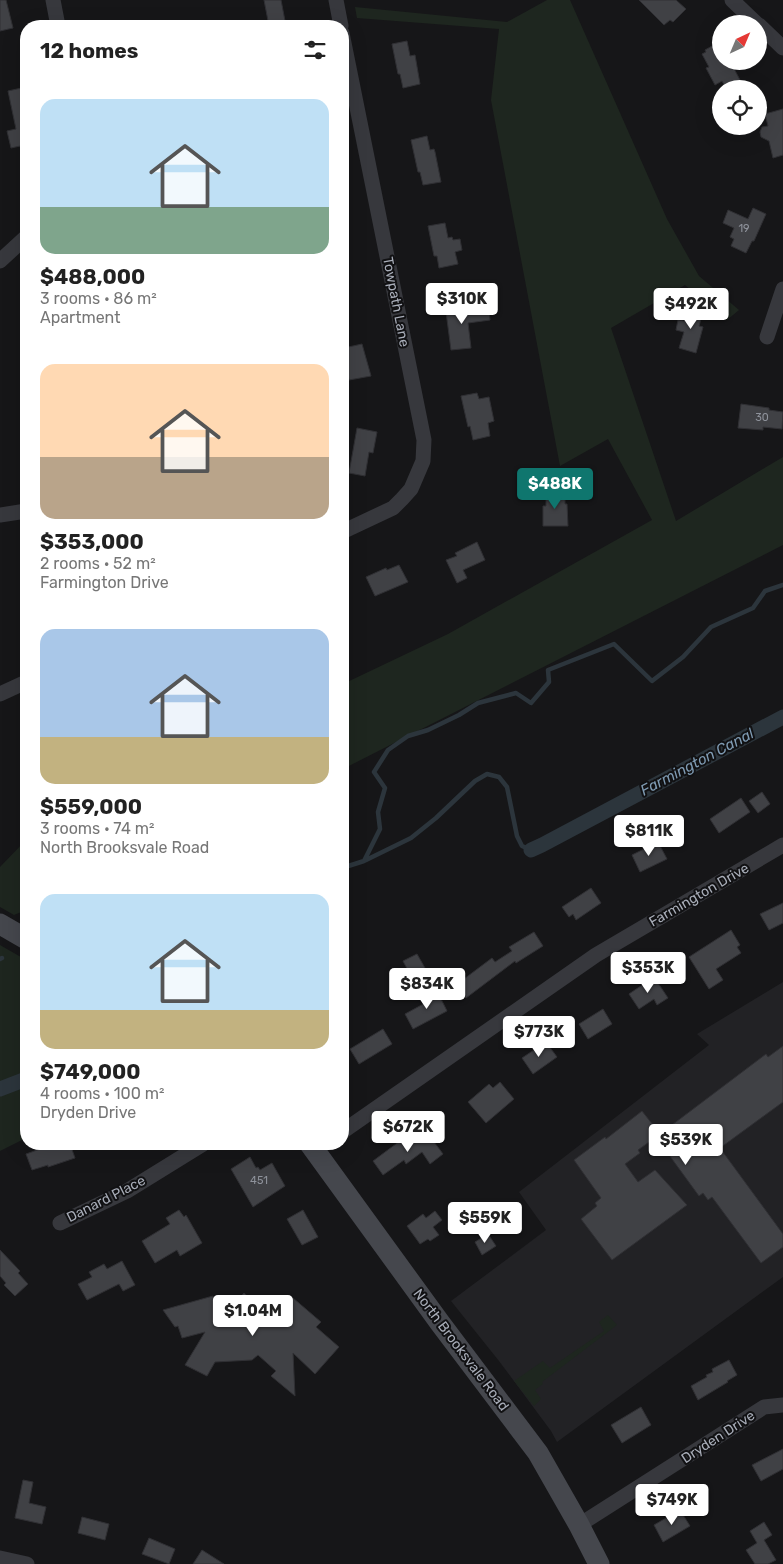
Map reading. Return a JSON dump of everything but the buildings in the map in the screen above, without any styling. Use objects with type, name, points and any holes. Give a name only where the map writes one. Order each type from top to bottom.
[{"type":"main road","points":[[0,924],[20,936]]},
{"type":"main road","name":"North Brooksvale Road","points":[[320,1150],[440,1323],[538,1452],[599,1564]]},
{"type":"street","points":[[53,0],[57,20]]},
{"type":"street","points":[[336,0],[340,20]]},
{"type":"street","points":[[732,0],[748,15]]},
{"type":"street","points":[[768,33],[782,45]]},
{"type":"street","name":"Towpath Lane","points":[[349,68],[424,440],[423,461],[412,489],[393,508],[349,529]]},
{"type":"street","points":[[0,261],[20,243]]},
{"type":"street","points":[[767,337],[783,289]]},
{"type":"street","points":[[0,515],[20,512]]},
{"type":"street","points":[[0,694],[20,685]]},
{"type":"street","name":"Farmington Drive","points":[[349,1127],[596,955],[783,846]]},
{"type":"street","name":"Danard Place","points":[[60,1223],[127,1191],[193,1150]]},
{"type":"street","name":"Dryden Drive","points":[[579,1525],[764,1407],[783,1405]]},
{"type":"street","points":[[0,1558],[27,1564]]},
{"type":"shaded area","points":[[547,0],[570,0],[667,219],[699,276],[739,310],[727,320],[685,285],[611,328],[676,521],[783,457],[783,545],[349,766],[349,681],[448,634],[652,520],[608,439],[560,466],[491,100],[499,29],[357,18],[355,7],[507,22]]},
{"type":"shaded area","points":[[20,846],[20,912],[14,915],[0,907],[0,867]]},
{"type":"shaded area","points":[[0,945],[20,957],[20,1141],[0,1151]]},
{"type":"shaded area","points":[[783,982],[783,1277],[557,1442],[551,1431],[499,1361],[451,1301],[546,1230],[519,1192],[709,1045],[697,1034]]},
{"type":"shaded area","points":[[608,1315],[617,1325],[542,1382],[543,1384],[535,1390],[541,1399],[534,1406],[514,1381],[543,1361],[550,1368],[604,1331],[599,1322]]},
{"type":"waterway","points":[[364,861],[380,829],[378,812],[385,788],[374,772],[388,750],[408,736],[428,730],[459,715],[478,703],[516,693],[531,703],[549,682],[548,670],[614,644],[652,681],[683,657],[711,627],[753,608],[765,591],[783,585]]},
{"type":"waterway","name":"Farmington Canal","points":[[531,850],[783,717]]},
{"type":"waterway","points":[[349,866],[364,861],[411,838],[436,818],[475,781],[487,774],[499,777],[507,787],[517,836],[522,846],[531,850]]},
{"type":"waterway","name":"Farmington Canal","points":[[0,1089],[20,1081]]}]
